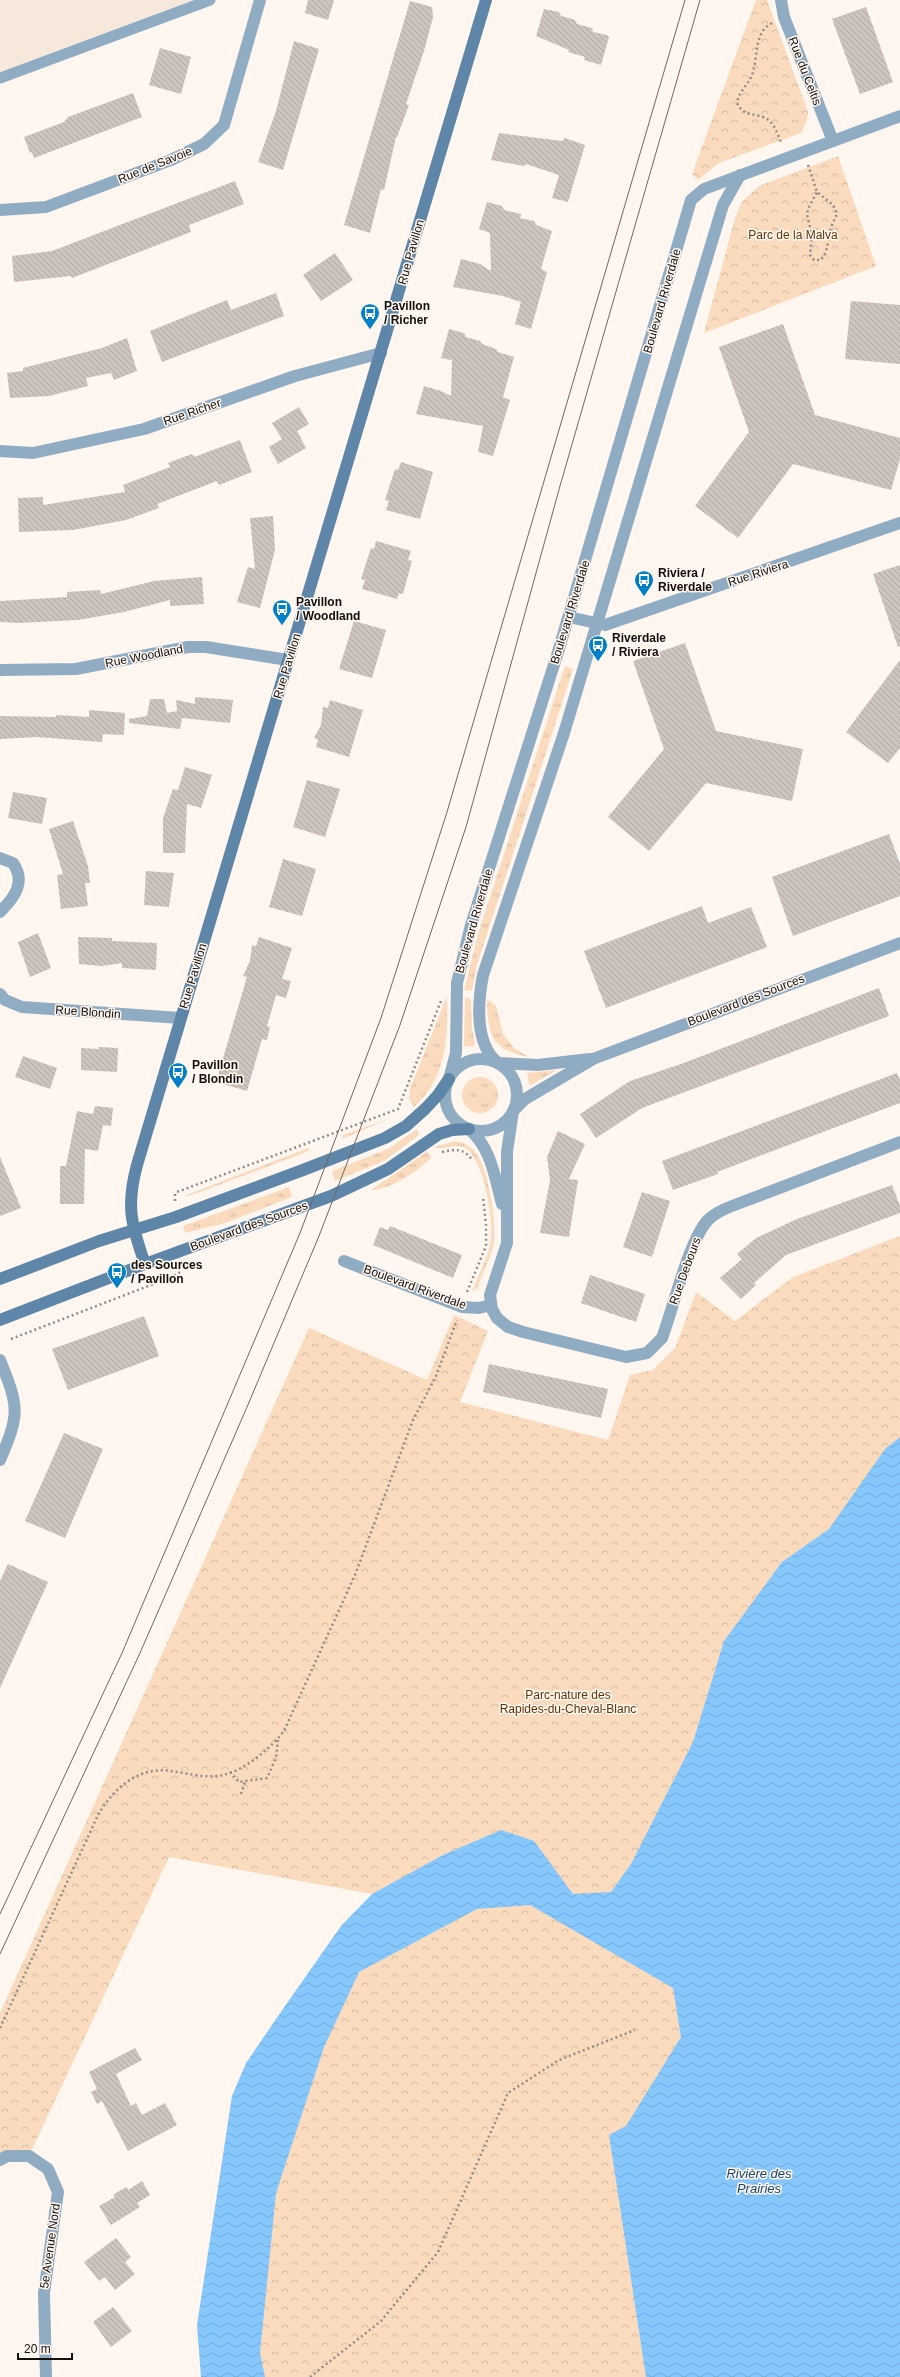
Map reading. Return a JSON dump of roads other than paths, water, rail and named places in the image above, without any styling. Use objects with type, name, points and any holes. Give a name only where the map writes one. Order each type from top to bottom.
[{"type":"street","name":"Rue de Savoie","points":[[0,210],[46,207],[171,160],[204,144],[224,125],[260,0]]},
{"type":"street","name":"Rue Pavillon","points":[[145,1264],[133,1230],[131,1197],[134,1178],[180,1018],[486,0]]},
{"type":"street","name":"Rue du Celtis","points":[[781,0],[784,17],[833,141]]},
{"type":"street","name":"Boulevard Riverdale","points":[[449,1079],[456,1053],[456,993],[467,939],[569,617],[691,200],[704,189],[900,116]]},
{"type":"street","name":"Boulevard Riverdale","points":[[498,1063],[488,1052],[482,1030],[480,995],[484,974],[597,625],[723,205],[740,175]]},
{"type":"street","name":"Rue Richer","points":[[0,451],[32,453],[144,429],[295,376],[381,353]]},
{"type":"street","name":"Rue Riviera","points":[[569,617],[597,625],[609,624],[900,523]]},
{"type":"street","name":"Rue Woodland","points":[[0,670],[76,669],[188,647],[206,647],[288,660]]},
{"type":"street","points":[[0,858],[13,863],[20,878],[18,890],[0,912]]},
{"type":"street","name":"Boulevard des Sources","points":[[512,1111],[525,1098],[593,1059],[900,943]]},
{"type":"street","name":"Rue Blondin","points":[[0,994],[5,1000],[22,1007],[180,1018]]},
{"type":"street","points":[[0,1279],[99,1241],[303,1170],[386,1138],[406,1126],[415,1118],[438,1095],[460,1066],[472,1060],[484,1059],[498,1063],[510,1073],[516,1087],[516,1103],[506,1120],[494,1128],[480,1131],[469,1130]]},
{"type":"street","name":"Boulevard des Sources","points":[[498,1063],[538,1065],[593,1059]]},
{"type":"street","points":[[449,1079],[445,1098],[448,1110],[455,1121],[469,1130],[480,1140],[488,1156],[506,1217]]},
{"type":"street","points":[[491,1305],[491,1289],[506,1247],[508,1139],[512,1111]]},
{"type":"street","name":"Boulevard des Sources","points":[[0,1320],[344,1190],[388,1169],[439,1134],[452,1130],[469,1130]]},
{"type":"street","name":"Rue Debours","points":[[491,1305],[497,1318],[515,1330],[617,1355],[640,1356],[653,1349],[662,1338],[694,1243],[702,1228],[711,1218],[732,1206],[900,1142]]},
{"type":"street","name":"Boulevard Riverdale","points":[[344,1261],[462,1307],[479,1308],[491,1305]]},
{"type":"street","points":[[0,1360],[13,1393],[16,1412],[13,1430],[0,1460]]},
{"type":"street","name":"5e Avenue Nord","points":[[0,2160],[7,2156],[29,2156],[48,2169],[58,2192],[44,2293],[46,2377]]},
{"type":"lane","points":[[0,78],[210,0]]},
{"type":"water","name":"Rivière des Prairies","points":[[900,1437],[900,2377],[646,2377],[609,2135],[626,2126],[681,2037],[673,1988],[530,1905],[477,1909],[359,1972],[324,2047],[276,2193],[260,2353],[265,2377],[201,2377],[197,2325],[232,2096],[246,2063],[341,1926],[372,1894],[443,1855],[501,1830],[534,1841],[573,1894],[611,1892],[631,1864],[693,1742],[724,1641],[782,1562],[829,1529],[885,1449]]},
{"type":"tram line","points":[[0,1914],[122,1653],[300,1233],[381,1018],[447,812],[685,0]]},
{"type":"tram line","points":[[0,1954],[140,1653],[247,1407],[319,1236],[400,1025],[466,827],[560,486],[700,0]]},
{"type":"place","name":"Pavillon / Richer","points":[[370,330]]},
{"type":"place","name":"Riviera / Riverdale","points":[[644,597]]},
{"type":"place","name":"Pavillon / Woodland","points":[[282,626]]},
{"type":"place","name":"Riverdale / Riviera","points":[[598,662]]},
{"type":"place","name":"Pavillon / Blondin","points":[[178,1089]]},
{"type":"place","name":"des Sources / Pavillon","points":[[117,1289]]},
{"type":"park label","name":"Parc de la Malva","points":[[793,235]]},
{"type":"park label","name":"Parc-nature des Rapides-du-Cheval-Blanc","points":[[568,1702]]}]
